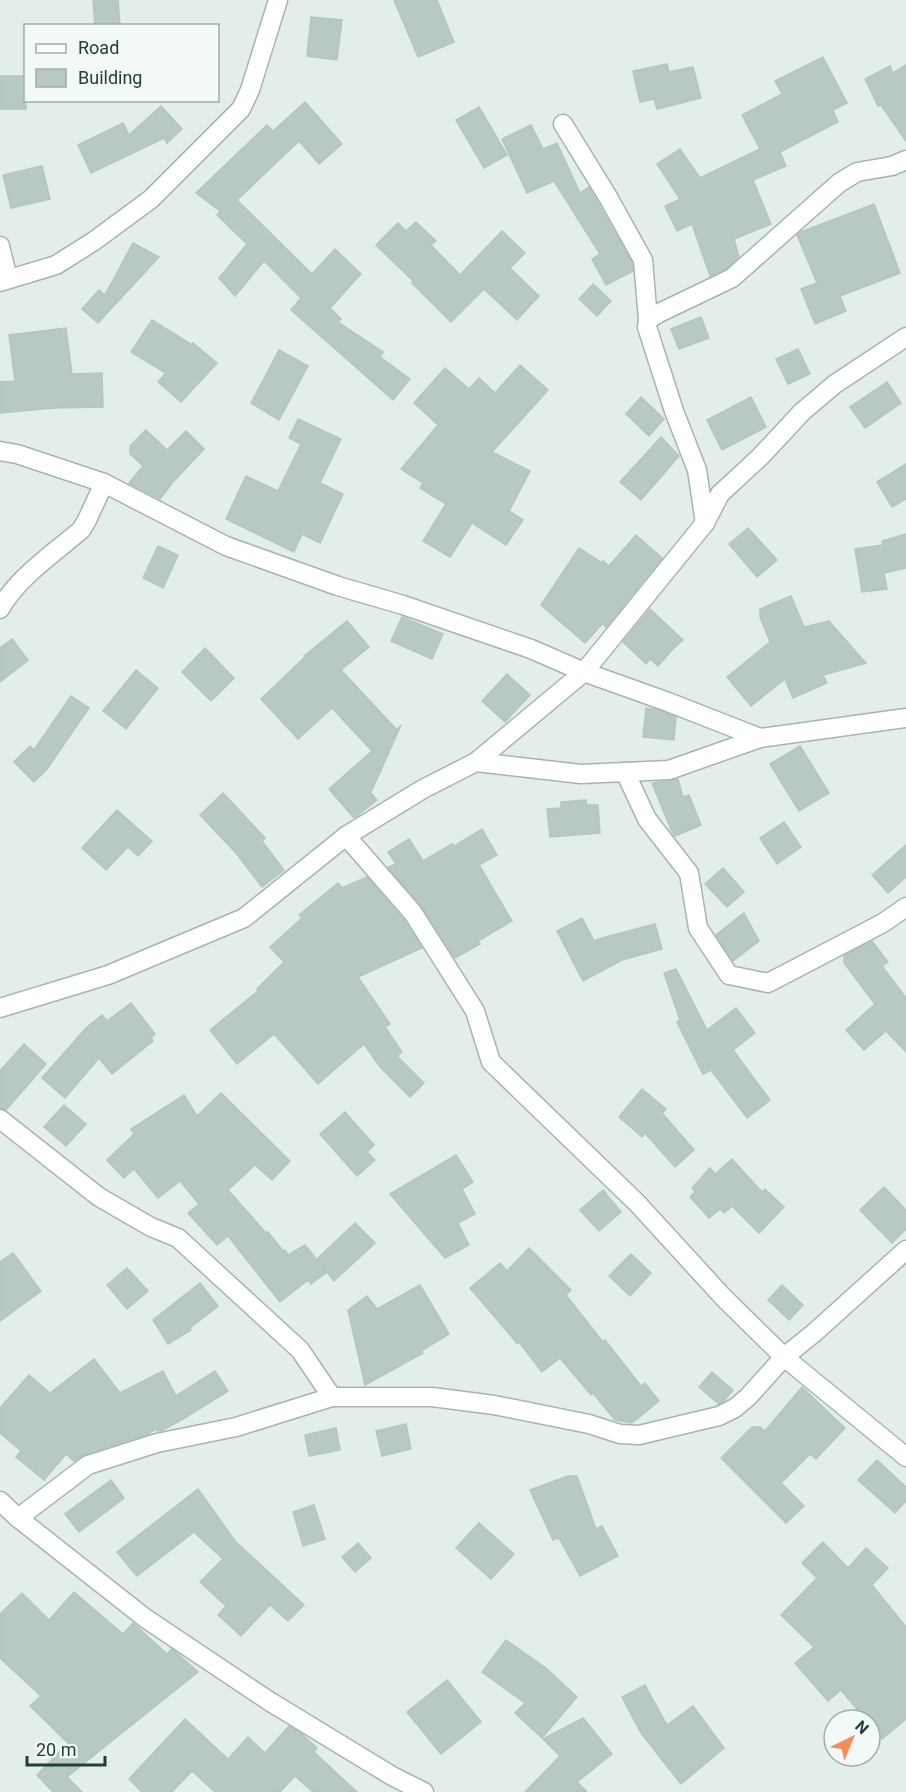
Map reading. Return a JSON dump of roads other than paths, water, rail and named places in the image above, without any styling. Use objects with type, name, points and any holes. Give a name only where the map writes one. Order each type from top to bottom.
[{"type":"street","points":[[0,246],[4,280],[56,264],[94,241],[151,199],[241,109],[250,90],[278,0]]},
{"type":"street","points":[[563,124],[643,260],[647,327],[674,411],[697,471],[705,523]]},
{"type":"street","points":[[648,320],[732,278],[839,183],[857,172],[892,166],[906,160]]},
{"type":"street","points":[[0,1008],[108,975],[244,918],[346,836],[423,789],[476,762],[584,672],[705,523],[720,494],[760,457],[802,412],[835,384],[906,337]]},
{"type":"street","points":[[0,451],[17,454],[104,483],[226,546],[338,586],[531,648],[584,672],[760,738]]},
{"type":"street","points":[[0,609],[17,585],[81,530],[104,483]]},
{"type":"street","points":[[476,762],[581,774],[669,770],[760,738],[906,718]]},
{"type":"street","points":[[625,772],[647,819],[689,873],[698,928],[729,975],[768,983],[883,923],[906,907]]},
{"type":"street","points":[[346,836],[413,913],[475,1011],[491,1062],[637,1203],[723,1297],[784,1357],[906,1457]]},
{"type":"street","points":[[0,1119],[99,1197],[151,1227],[178,1238],[300,1350],[332,1397]]},
{"type":"street","points":[[18,1518],[88,1465],[157,1443],[236,1427],[332,1397],[432,1397],[494,1405],[589,1424],[620,1434],[639,1435],[719,1416],[735,1408],[748,1397],[784,1357],[906,1250]]},
{"type":"street","points":[[0,1501],[18,1518],[145,1618],[278,1707],[392,1776],[424,1792]]}]
